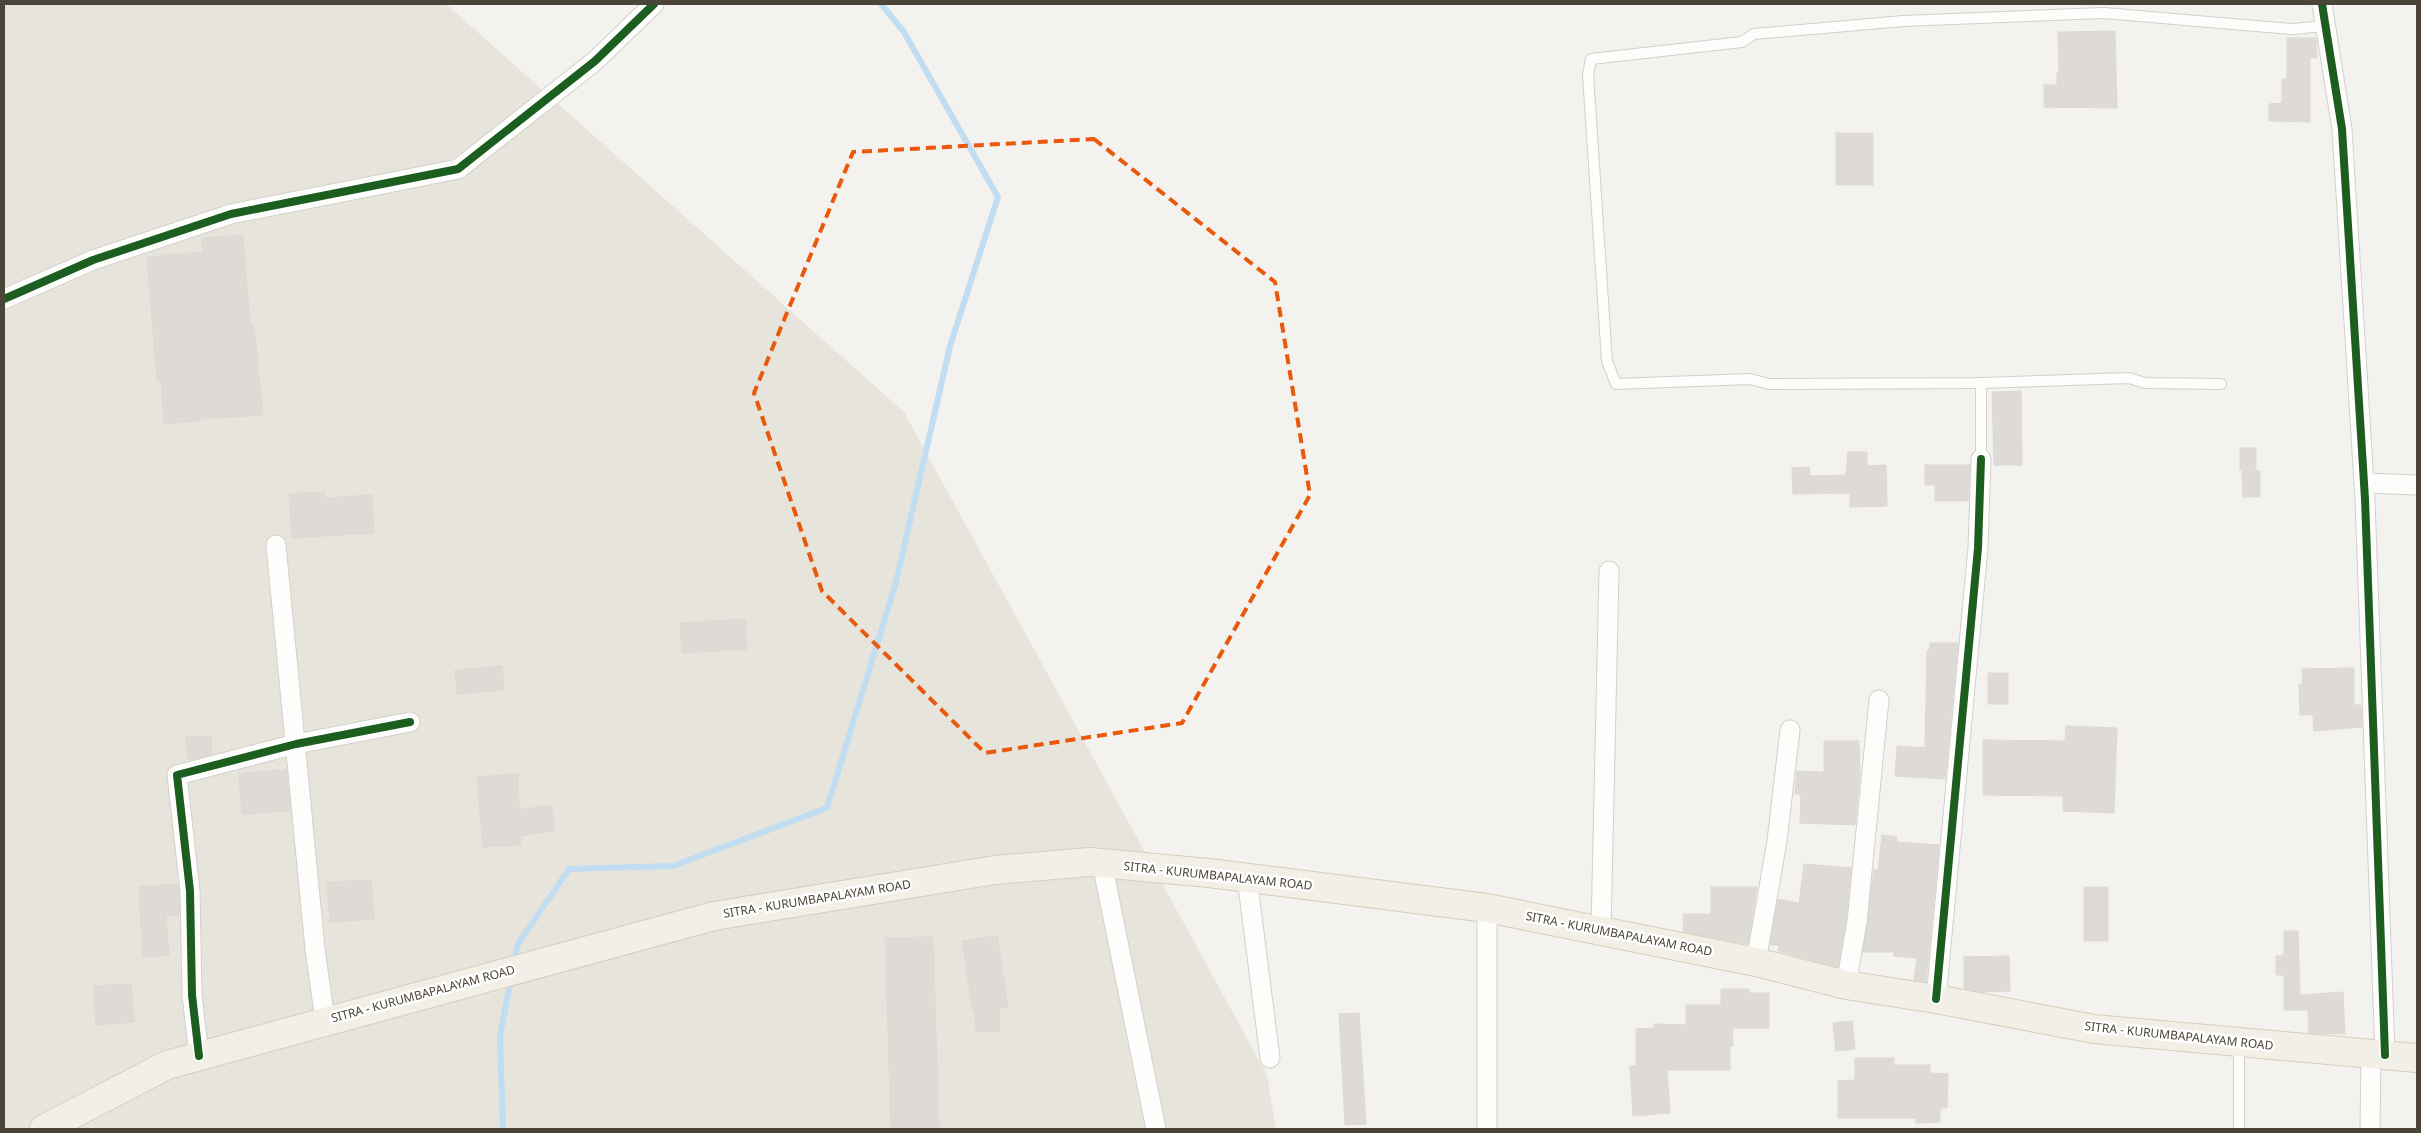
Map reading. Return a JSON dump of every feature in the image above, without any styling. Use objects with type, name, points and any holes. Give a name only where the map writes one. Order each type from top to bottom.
[{"type":"main road","name":"SITRA - KURUMBAPALAYAM ROAD","points":[[44,1129],[167,1065],[325,1020],[714,916],[995,870],[1090,862],[1247,878],[1487,908],[1756,962],[1846,986],[1936,999],[2094,1029],[2417,1058]]},
{"type":"street","points":[[4,299],[93,260],[231,214],[458,169],[595,61],[654,4]]},
{"type":"street","points":[[2322,4],[2342,129],[2364,483],[2378,1054],[2370,1129]]},
{"type":"street","points":[[1936,999],[1978,548],[1981,458]]},
{"type":"street","points":[[2364,483],[2417,485]]},
{"type":"street","points":[[276,545],[315,949],[325,1020]]},
{"type":"street","points":[[1601,931],[1609,571]]},
{"type":"street","points":[[1846,986],[1857,922],[1879,700]]},
{"type":"street","points":[[199,1056],[192,995],[190,891],[177,775],[296,744],[410,722]]},
{"type":"street","points":[[1756,962],[1777,841],[1790,730]]},
{"type":"street","points":[[1102,863],[1156,1129]]},
{"type":"street","points":[[1247,878],[1270,1058]]},
{"type":"street","points":[[1487,908],[1487,1129]]},
{"type":"lane","points":[[2221,384],[2145,383],[2129,378],[1981,383],[1769,384],[1750,379],[1616,384],[1607,361],[1588,75],[1591,59],[1742,42],[1754,34],[1902,20],[2104,14],[2292,29],[2326,26]]},
{"type":"lane","points":[[1981,383],[1981,458]]},
{"type":"lane","points":[[2238,1042],[2239,1129]]},
{"type":"highlighted area","points":[[1094,139],[1275,282],[1310,495],[1182,723],[985,753],[822,591],[754,393],[853,152]]},
{"type":"shaded area","points":[[4,4],[446,4],[904,412],[1267,1075],[1276,1129],[4,1129]]},
{"type":"building","points":[[2115,31],[2117,108],[2044,107],[2044,85],[2057,85],[2057,73],[2059,72],[2058,32]]},
{"type":"building","points":[[2287,38],[2316,38],[2317,58],[2310,58],[2310,122],[2269,121],[2269,104],[2282,103],[2282,79],[2287,79]]},
{"type":"building","points":[[1836,133],[1873,133],[1873,185],[1836,185]]},
{"type":"building","points":[[243,235],[250,325],[254,325],[263,415],[199,419],[199,421],[164,424],[161,381],[157,381],[147,257],[203,252],[202,238]]},
{"type":"building","points":[[2021,391],[2022,465],[1994,465],[1992,392]]},
{"type":"building","points":[[2240,448],[2256,448],[2256,470],[2240,470]]},
{"type":"building","points":[[1848,452],[1867,452],[1867,466],[1886,465],[1887,506],[1850,507],[1850,493],[1793,494],[1792,468],[1809,467],[1810,476],[1846,475]]},
{"type":"building","points":[[1925,465],[1970,465],[1968,501],[1935,501],[1935,485],[1925,485]]},
{"type":"building","points":[[2242,471],[2260,471],[2260,497],[2243,497]]},
{"type":"building","points":[[324,492],[325,498],[372,495],[374,533],[292,538],[289,494]]},
{"type":"building","points":[[745,619],[747,649],[682,653],[680,623]]},
{"type":"building","points":[[1930,643],[1958,643],[1945,779],[1895,776],[1897,746],[1925,748],[1927,651],[1929,651]]},
{"type":"building","points":[[502,666],[504,690],[457,694],[455,670]]},
{"type":"building","points":[[2354,668],[2354,705],[2361,705],[2362,727],[2314,731],[2313,715],[2300,715],[2299,684],[2303,684],[2302,669]]},
{"type":"building","points":[[1988,673],[2008,673],[2008,704],[1988,704]]},
{"type":"building","points":[[2066,726],[2117,728],[2114,813],[2063,811],[2063,796],[1983,795],[1983,740],[2065,741]]},
{"type":"building","points":[[211,736],[212,754],[188,760],[186,737]]},
{"type":"building","points":[[1824,741],[1859,741],[1860,773],[1855,825],[1800,823],[1801,794],[1795,794],[1797,771],[1824,772]]},
{"type":"building","points":[[286,770],[290,811],[242,814],[239,773]]},
{"type":"building","points":[[518,774],[519,810],[551,805],[555,830],[521,836],[521,845],[483,847],[477,777]]},
{"type":"building","points":[[1882,835],[1897,837],[1897,842],[1939,845],[1926,982],[1914,980],[1917,958],[1894,956],[1894,952],[1863,952],[1874,869],[1878,870]]},
{"type":"building","points":[[1804,864],[1851,868],[1846,920],[1838,967],[1778,951],[1779,945],[1770,945],[1778,899],[1799,903]]},
{"type":"building","points":[[371,880],[374,919],[330,922],[327,882]]},
{"type":"building","points":[[178,884],[179,915],[166,915],[169,955],[143,957],[139,887]]},
{"type":"building","points":[[1711,887],[1757,887],[1748,944],[1684,932],[1683,914],[1711,914]]},
{"type":"building","points":[[2084,887],[2108,887],[2108,941],[2084,941]]},
{"type":"building","points":[[2284,931],[2298,931],[2300,995],[2343,992],[2345,1034],[2309,1033],[2308,1010],[2284,1010],[2284,975],[2276,975],[2276,956],[2284,956]]},
{"type":"building","points":[[997,936],[1008,1007],[999,1008],[1000,1031],[976,1032],[975,1012],[973,1012],[962,941]]},
{"type":"building","points":[[933,937],[939,1129],[891,1129],[885,938]]},
{"type":"building","points":[[2009,956],[2010,991],[1981,992],[1964,988],[1964,957]]},
{"type":"building","points":[[131,984],[134,1022],[96,1025],[93,986]]},
{"type":"building","points":[[1721,989],[1749,989],[1749,993],[1769,993],[1769,1028],[1732,1028],[1733,1046],[1730,1046],[1730,1070],[1667,1070],[1670,1113],[1633,1116],[1630,1066],[1636,1066],[1636,1029],[1654,1028],[1654,1024],[1686,1025],[1686,1005],[1721,1005]]},
{"type":"building","points":[[1359,1013],[1366,1124],[1345,1125],[1339,1014]]},
{"type":"building","points":[[1852,1021],[1855,1049],[1836,1051],[1833,1023]]},
{"type":"building","points":[[1855,1058],[1894,1058],[1894,1065],[1930,1065],[1930,1073],[1948,1074],[1947,1108],[1940,1108],[1940,1122],[1916,1123],[1916,1118],[1838,1118],[1838,1081],[1855,1080]]},
{"type":"waterway","points":[[514,964],[518,944],[569,869],[673,866],[827,808],[896,582],[950,346],[998,197],[904,32],[881,4]]},
{"type":"waterway","points":[[503,1129],[500,1036],[511,979]]},
{"type":"cycle path","points":[[4,299],[93,260],[231,214],[458,169],[595,61],[654,4]]},
{"type":"cycle path","points":[[2322,4],[2342,129],[2365,499],[2385,1055]]},
{"type":"cycle path","points":[[1936,999],[1978,548],[1981,459]]},
{"type":"cycle path","points":[[199,1056],[192,995],[190,891],[177,775],[296,744],[410,722]]}]
